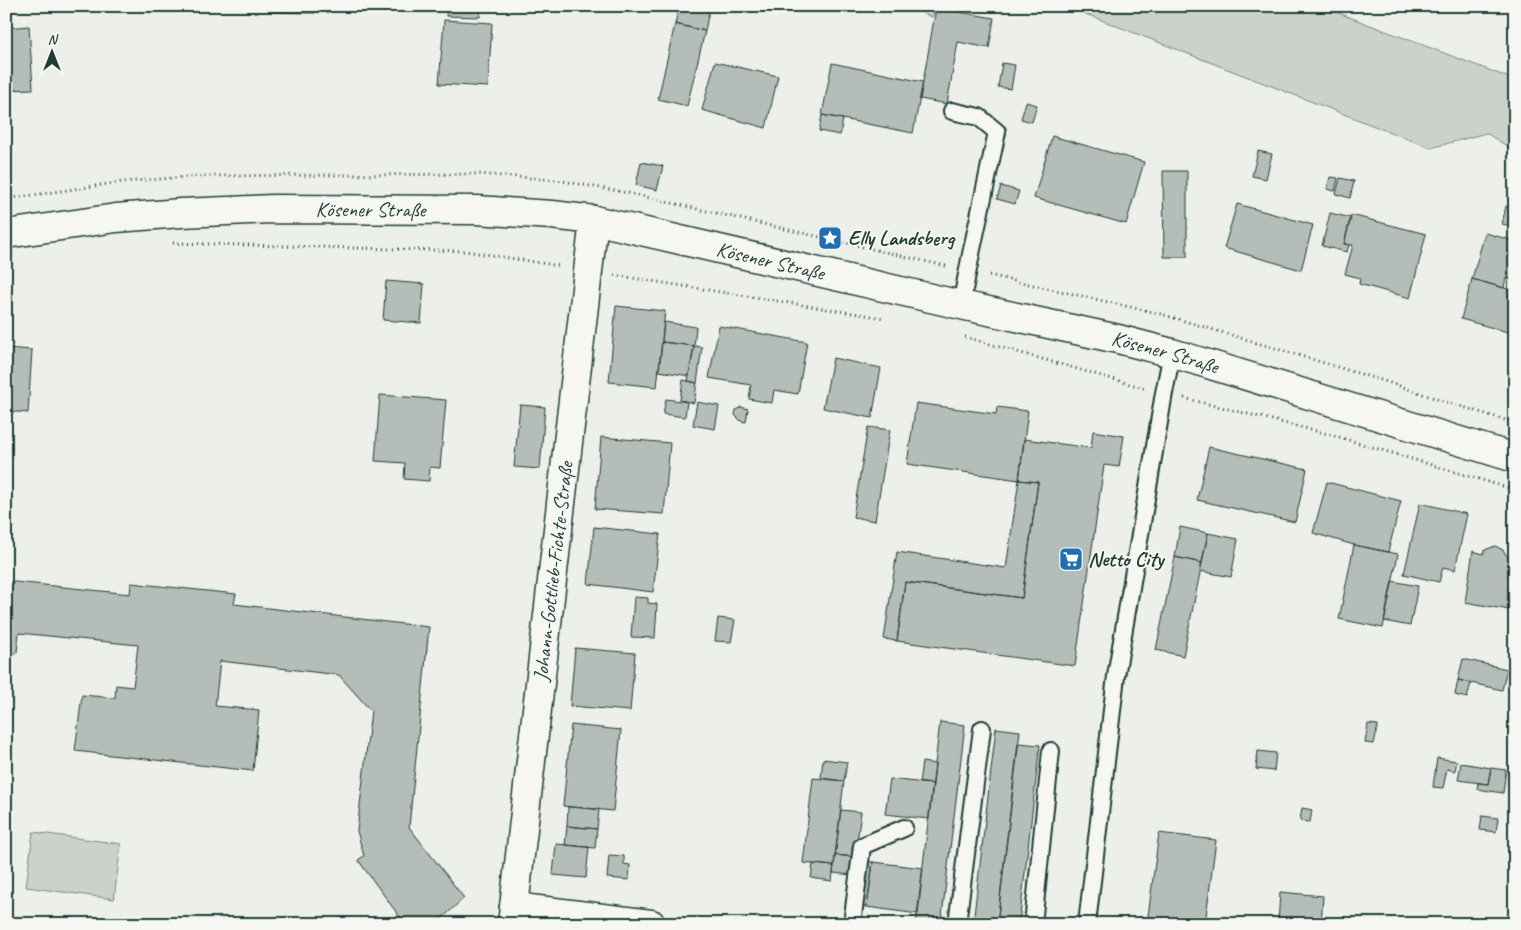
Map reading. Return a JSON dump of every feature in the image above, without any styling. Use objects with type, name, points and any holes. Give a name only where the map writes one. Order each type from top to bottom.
[{"type":"main road","name":"Kösener Straße","points":[[6,234],[116,218],[273,209],[487,210],[516,211],[594,220],[961,305],[1118,339],[1172,353],[1515,458]]},
{"type":"main road","name":"Johann-Gottlieb-Fichte-Straße","points":[[513,915],[594,220]]},
{"type":"main road","points":[[513,915],[651,924]]},
{"type":"lane","points":[[952,111],[979,117],[997,132],[970,254],[961,305]]},
{"type":"lane","points":[[1087,924],[1116,676],[1172,353]]},
{"type":"lane","points":[[957,924],[982,730]]},
{"type":"lane","points":[[1034,924],[1052,751]]},
{"type":"lane","points":[[852,924],[862,846],[904,828]]},
{"type":"path","points":[[1126,383],[1332,435],[1515,490]]},
{"type":"shaded area","points":[[904,6],[937,6],[932,17]]},
{"type":"shaded area","points":[[1065,6],[1320,6],[1515,80],[1515,151],[1486,133],[1431,148]]},
{"type":"shaded area","points":[[33,832],[121,844],[114,899],[26,887]]},
{"type":"building","points":[[272,6],[315,6],[315,13],[272,12]]},
{"type":"building","points":[[447,6],[481,6],[480,17],[446,16]]},
{"type":"building","points":[[679,6],[710,6],[705,31],[675,24]]},
{"type":"building","points":[[936,8],[994,18],[989,48],[958,42],[947,104],[920,99]]},
{"type":"building","points":[[444,20],[492,23],[488,87],[439,84]]},
{"type":"building","points":[[675,24],[705,31],[687,106],[658,99]]},
{"type":"building","points":[[29,26],[33,89],[6,90],[6,28]]},
{"type":"building","points":[[715,62],[778,76],[766,128],[702,110]]},
{"type":"building","points":[[832,63],[923,82],[913,133],[822,115]]},
{"type":"building","points":[[1002,63],[1015,65],[1011,89],[998,87]]},
{"type":"building","points":[[1026,102],[1037,105],[1032,122],[1021,119]]},
{"type":"building","points":[[822,115],[843,119],[840,135],[819,131]]},
{"type":"building","points":[[1052,136],[1144,162],[1126,224],[1034,198]]},
{"type":"building","points":[[1258,151],[1272,154],[1266,179],[1252,176]]},
{"type":"building","points":[[641,162],[663,166],[657,190],[636,185]]},
{"type":"building","points":[[1163,171],[1187,171],[1187,257],[1164,257]]},
{"type":"building","points":[[1330,177],[1338,178],[1335,191],[1327,189]]},
{"type":"building","points":[[1340,178],[1354,181],[1350,198],[1336,194]]},
{"type":"building","points":[[1001,186],[1019,191],[1015,204],[997,199]]},
{"type":"building","points":[[1237,204],[1313,225],[1301,270],[1224,248]]},
{"type":"building","points":[[1506,206],[1515,208],[1515,227],[1502,224]]},
{"type":"building","points":[[1330,213],[1351,218],[1344,244],[1349,245],[1347,252],[1322,246]]},
{"type":"building","points":[[1351,215],[1426,234],[1410,298],[1359,284],[1360,278],[1345,274],[1353,245],[1344,244]]},
{"type":"building","points":[[1485,233],[1515,241],[1515,280],[1506,278],[1504,288],[1472,279]]},
{"type":"building","points":[[1472,279],[1515,291],[1515,334],[1461,319]]},
{"type":"building","points":[[386,281],[424,284],[421,323],[383,320]]},
{"type":"building","points":[[616,306],[665,311],[657,387],[609,382]]},
{"type":"building","points":[[664,322],[696,327],[694,346],[662,342]]},
{"type":"building","points":[[719,326],[807,342],[798,394],[774,390],[772,403],[749,399],[751,385],[709,378]]},
{"type":"building","points":[[662,342],[694,346],[689,376],[659,371]]},
{"type":"building","points":[[694,346],[702,347],[697,383],[688,381]]},
{"type":"building","points":[[6,348],[32,350],[28,413],[6,411]]},
{"type":"building","points":[[833,358],[881,368],[872,418],[823,408]]},
{"type":"building","points":[[683,380],[697,383],[694,403],[680,400]]},
{"type":"building","points":[[380,395],[446,400],[440,468],[430,467],[429,481],[404,479],[405,463],[375,461]]},
{"type":"building","points":[[666,399],[687,402],[685,417],[663,414]]},
{"type":"building","points":[[697,402],[719,406],[715,429],[693,425]]},
{"type":"building","points":[[916,403],[996,414],[997,407],[1028,411],[1019,480],[907,464]]},
{"type":"building","points":[[520,405],[545,407],[540,469],[514,467]]},
{"type":"building","points":[[741,407],[748,409],[746,422],[741,421],[735,415],[736,410]]},
{"type":"building","points":[[868,427],[890,430],[875,521],[853,517]]},
{"type":"building","points":[[1093,431],[1124,436],[1119,467],[1104,465],[1075,666],[897,641],[905,582],[1022,598],[1038,482],[1019,480],[1024,439],[1091,448]]},
{"type":"building","points":[[601,437],[670,443],[664,514],[595,509]]},
{"type":"building","points":[[1209,447],[1307,469],[1295,522],[1197,500]]},
{"type":"building","points":[[1019,480],[1038,482],[1022,598],[905,582],[897,641],[884,639],[897,552],[1006,568]]},
{"type":"building","points":[[1327,482],[1401,501],[1388,552],[1354,545],[1313,533]]},
{"type":"building","points":[[1420,503],[1467,514],[1455,570],[1443,567],[1439,582],[1404,574]]},
{"type":"building","points":[[594,527],[660,534],[653,592],[588,584]]},
{"type":"building","points":[[1180,527],[1208,533],[1202,563],[1175,557]]},
{"type":"building","points":[[1208,533],[1238,539],[1231,577],[1200,571]]},
{"type":"building","points":[[1354,545],[1398,554],[1383,628],[1339,619]]},
{"type":"building","points":[[1495,546],[1503,550],[1509,559],[1515,560],[1515,611],[1465,602],[1473,551],[1483,554],[1485,550]]},
{"type":"building","points":[[1175,557],[1202,563],[1183,656],[1156,650]]},
{"type":"building","points":[[6,581],[130,594],[131,583],[236,594],[234,604],[429,627],[409,827],[464,898],[436,924],[405,924],[358,860],[364,856],[357,831],[371,711],[339,675],[220,661],[215,706],[259,710],[253,771],[75,751],[82,695],[115,698],[116,685],[133,687],[138,645],[19,633],[17,652],[6,659]]},
{"type":"building","points":[[1392,581],[1418,586],[1410,626],[1384,621]]},
{"type":"building","points":[[634,597],[648,598],[648,603],[657,604],[655,638],[631,637]]},
{"type":"building","points":[[718,618],[735,620],[731,642],[715,641]]},
{"type":"building","points":[[575,648],[635,653],[630,711],[570,706]]},
{"type":"building","points":[[1463,659],[1507,669],[1502,690],[1458,680]]},
{"type":"building","points":[[1458,680],[1471,683],[1467,698],[1455,695]]},
{"type":"building","points":[[940,722],[965,725],[941,924],[916,924]]},
{"type":"building","points":[[1368,724],[1378,725],[1374,744],[1365,743]]},
{"type":"building","points":[[571,725],[621,730],[613,811],[563,806]]},
{"type":"building","points":[[996,728],[1020,731],[997,924],[973,924]]},
{"type":"building","points":[[1018,743],[1040,745],[1019,924],[997,924]]},
{"type":"building","points":[[1258,751],[1276,753],[1274,771],[1256,769]]},
{"type":"building","points":[[1437,758],[1457,761],[1455,771],[1447,769],[1443,788],[1433,787]]},
{"type":"building","points":[[823,759],[847,762],[844,781],[821,778]]},
{"type":"building","points":[[922,762],[935,764],[933,784],[919,783]]},
{"type":"building","points":[[1461,763],[1491,768],[1488,784],[1458,780]]},
{"type":"building","points":[[1491,768],[1506,770],[1503,793],[1477,789],[1478,783],[1488,784]]},
{"type":"building","points":[[813,778],[844,781],[834,866],[803,863]]},
{"type":"building","points":[[890,779],[933,784],[929,819],[885,814]]},
{"type":"building","points":[[568,807],[599,809],[597,829],[567,826]]},
{"type":"building","points":[[1302,808],[1312,810],[1310,822],[1300,821]]},
{"type":"building","points":[[841,810],[861,812],[855,857],[835,855]]},
{"type":"building","points":[[1482,816],[1498,818],[1496,832],[1480,830]]},
{"type":"building","points":[[567,826],[597,829],[595,848],[565,845]]},
{"type":"building","points":[[1159,833],[1216,840],[1205,924],[1147,924]]},
{"type":"building","points":[[556,844],[589,847],[586,878],[553,875]]},
{"type":"building","points":[[609,855],[624,856],[624,864],[630,865],[629,880],[607,878]]},
{"type":"building","points":[[835,855],[855,857],[853,875],[833,873]]},
{"type":"building","points":[[863,861],[873,862],[867,907],[857,906]]},
{"type":"building","points":[[873,862],[923,868],[918,914],[867,907]]},
{"type":"building","points":[[813,864],[834,866],[832,881],[811,878]]},
{"type":"building","points":[[1280,892],[1323,896],[1321,924],[1278,924]]},
{"type":"place","name":"Elly Landsberg","points":[[830,238]]},
{"type":"place","name":"Netto City","points":[[1071,559]]}]
